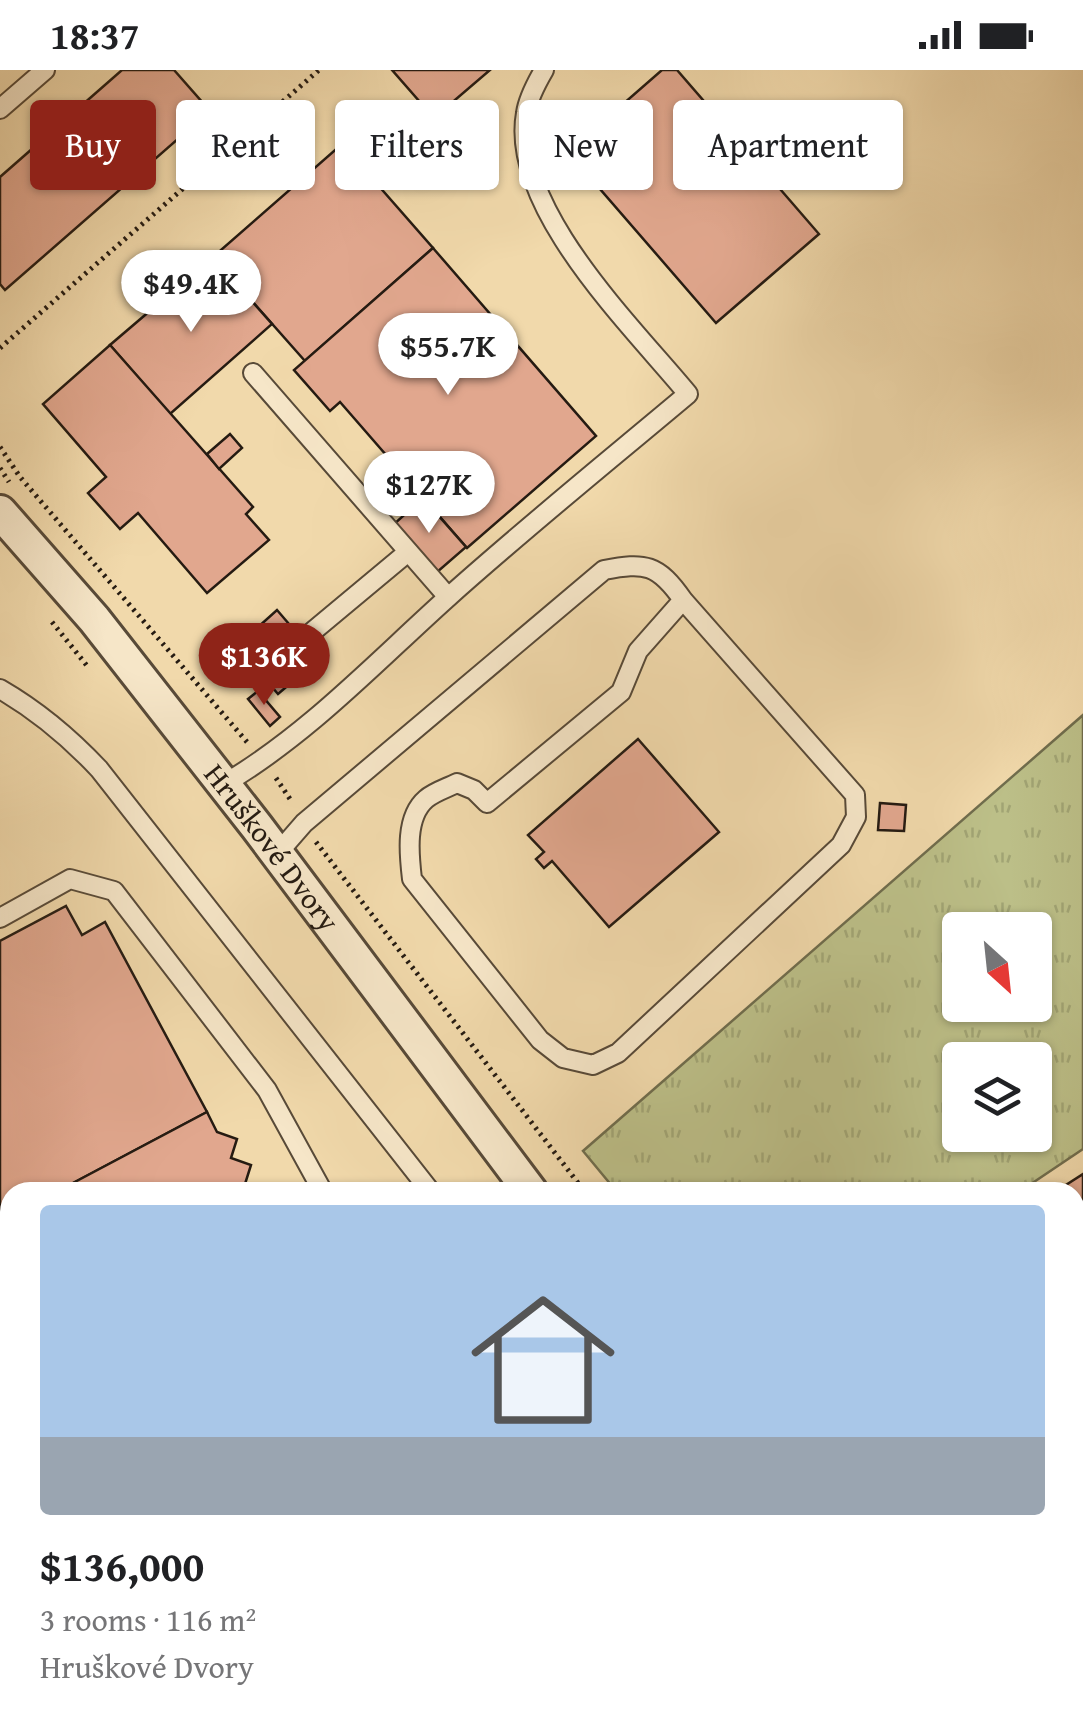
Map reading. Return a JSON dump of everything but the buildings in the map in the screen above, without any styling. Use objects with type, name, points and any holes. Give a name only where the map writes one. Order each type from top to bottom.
[{"type":"street","name":"Hruškové Dvory","points":[[0,512],[94,619],[224,784],[523,1182]]},
{"type":"lane","points":[[0,108],[45,70]]},
{"type":"lane","points":[[224,784],[262,761],[316,719],[448,597],[688,394],[577,262],[534,186],[527,156],[526,113],[544,70]]},
{"type":"lane","points":[[252,374],[448,597]]},
{"type":"lane","points":[[312,632],[408,552]]},
{"type":"lane","points":[[277,854],[304,823],[604,570],[636,563],[668,578],[855,796],[856,817],[842,845],[618,1053],[594,1066],[563,1058],[540,1040],[412,879],[408,850],[413,822],[424,800],[456,783],[474,790],[487,803],[620,692],[638,650],[683,600]]},
{"type":"lane","points":[[0,689],[30,706],[68,736],[99,769],[423,1182]]},
{"type":"lane","points":[[0,918],[70,879],[114,891],[267,1090],[318,1182]]},
{"type":"path","points":[[0,348],[319,70]]},
{"type":"path","points":[[0,447],[20,477],[168,646],[262,761],[320,849],[576,1182]]},
{"type":"green space","points":[[1083,715],[1083,1149],[1034,1182],[609,1182],[583,1151]]}]
